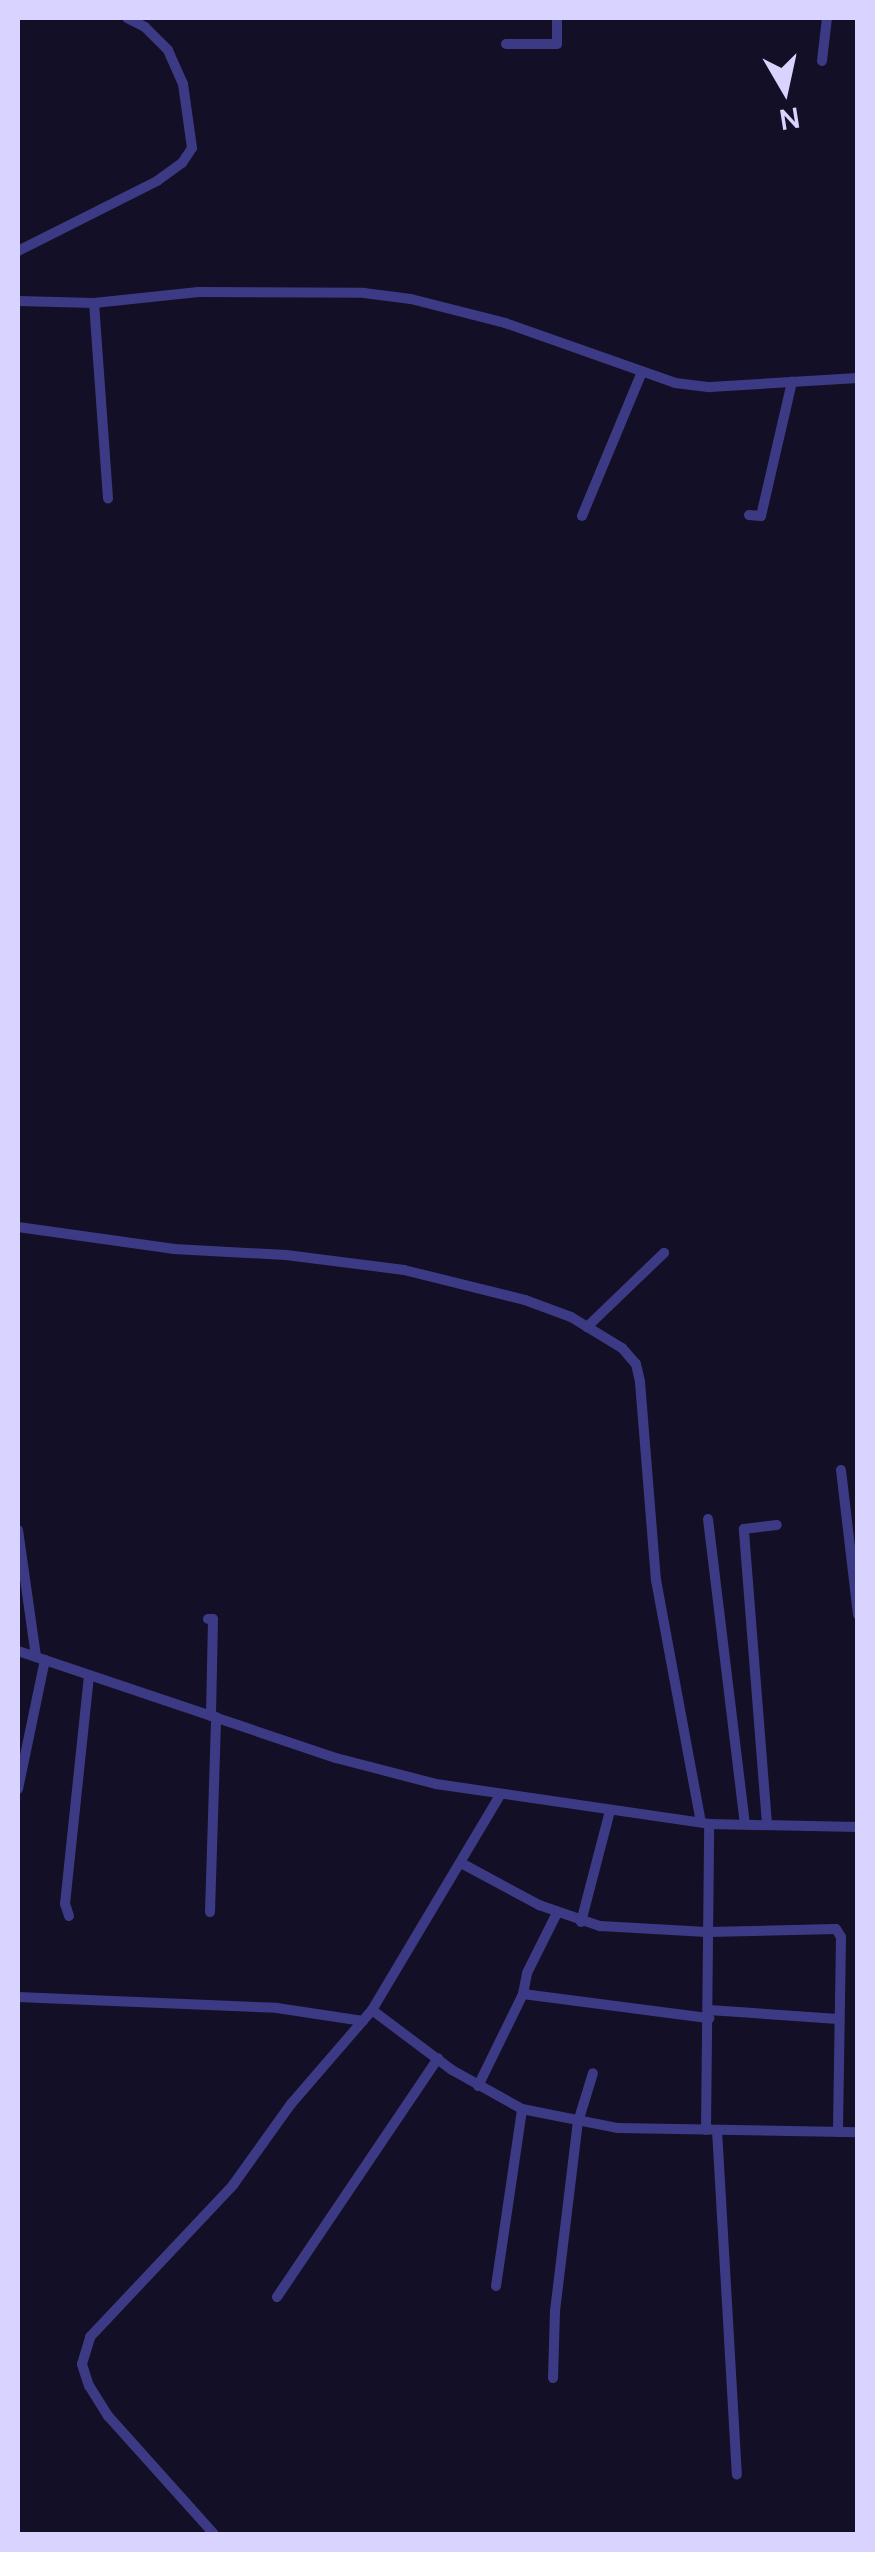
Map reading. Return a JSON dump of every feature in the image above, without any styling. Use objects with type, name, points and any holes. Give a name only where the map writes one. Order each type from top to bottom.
[{"type":"street","points":[[18,251],[157,180],[182,163],[192,148],[183,84],[168,50],[145,27],[127,18]]},
{"type":"street","points":[[506,44],[556,44],[556,18]]},
{"type":"street","points":[[822,61],[827,18]]},
{"type":"street","points":[[18,301],[94,302],[198,292],[364,294],[411,299],[548,336],[642,372],[710,387],[858,378]]},
{"type":"street","points":[[94,302],[108,498]]},
{"type":"street","points":[[582,516],[642,372]]},
{"type":"street","points":[[748,516],[761,516],[792,382]]},
{"type":"street","points":[[18,1227],[155,1247],[286,1255],[404,1270],[525,1300],[587,1327],[622,1348],[636,1364],[656,1580],[705,1823],[711,2130],[737,2474]]},
{"type":"street","points":[[587,1327],[664,1254]]},
{"type":"street","points":[[842,1470],[858,1615]]},
{"type":"street","points":[[708,1518],[744,1823]]},
{"type":"street","points":[[767,1824],[744,1528],[776,1525]]},
{"type":"street","points":[[18,1530],[40,1658],[18,1789]]},
{"type":"street","points":[[208,1618],[213,1619],[214,1716],[210,1912]]},
{"type":"street","points":[[18,1651],[388,1773],[500,1795],[705,1823],[858,1827]]},
{"type":"street","points":[[69,1916],[64,1904],[89,1676]]},
{"type":"street","points":[[214,2534],[108,2416],[88,2386],[82,2364],[90,2337],[234,2185],[291,2104],[372,2010],[500,1795]]},
{"type":"street","points":[[581,1922],[610,1811]]},
{"type":"street","points":[[461,1863],[581,1922],[708,1932],[836,1929],[841,1936],[838,2132]]},
{"type":"street","points":[[478,2086],[523,1994],[527,1972],[558,1913]]},
{"type":"street","points":[[523,1994],[709,2014],[838,2019]]},
{"type":"street","points":[[18,1998],[277,2008],[363,2021]]},
{"type":"street","points":[[372,2010],[478,2086],[522,2109],[578,2122],[711,2130],[858,2132]]},
{"type":"street","points":[[277,2297],[438,2058]]},
{"type":"street","points":[[553,2378],[555,2311],[578,2122],[594,2074]]},
{"type":"street","points":[[496,2286],[522,2109]]}]
